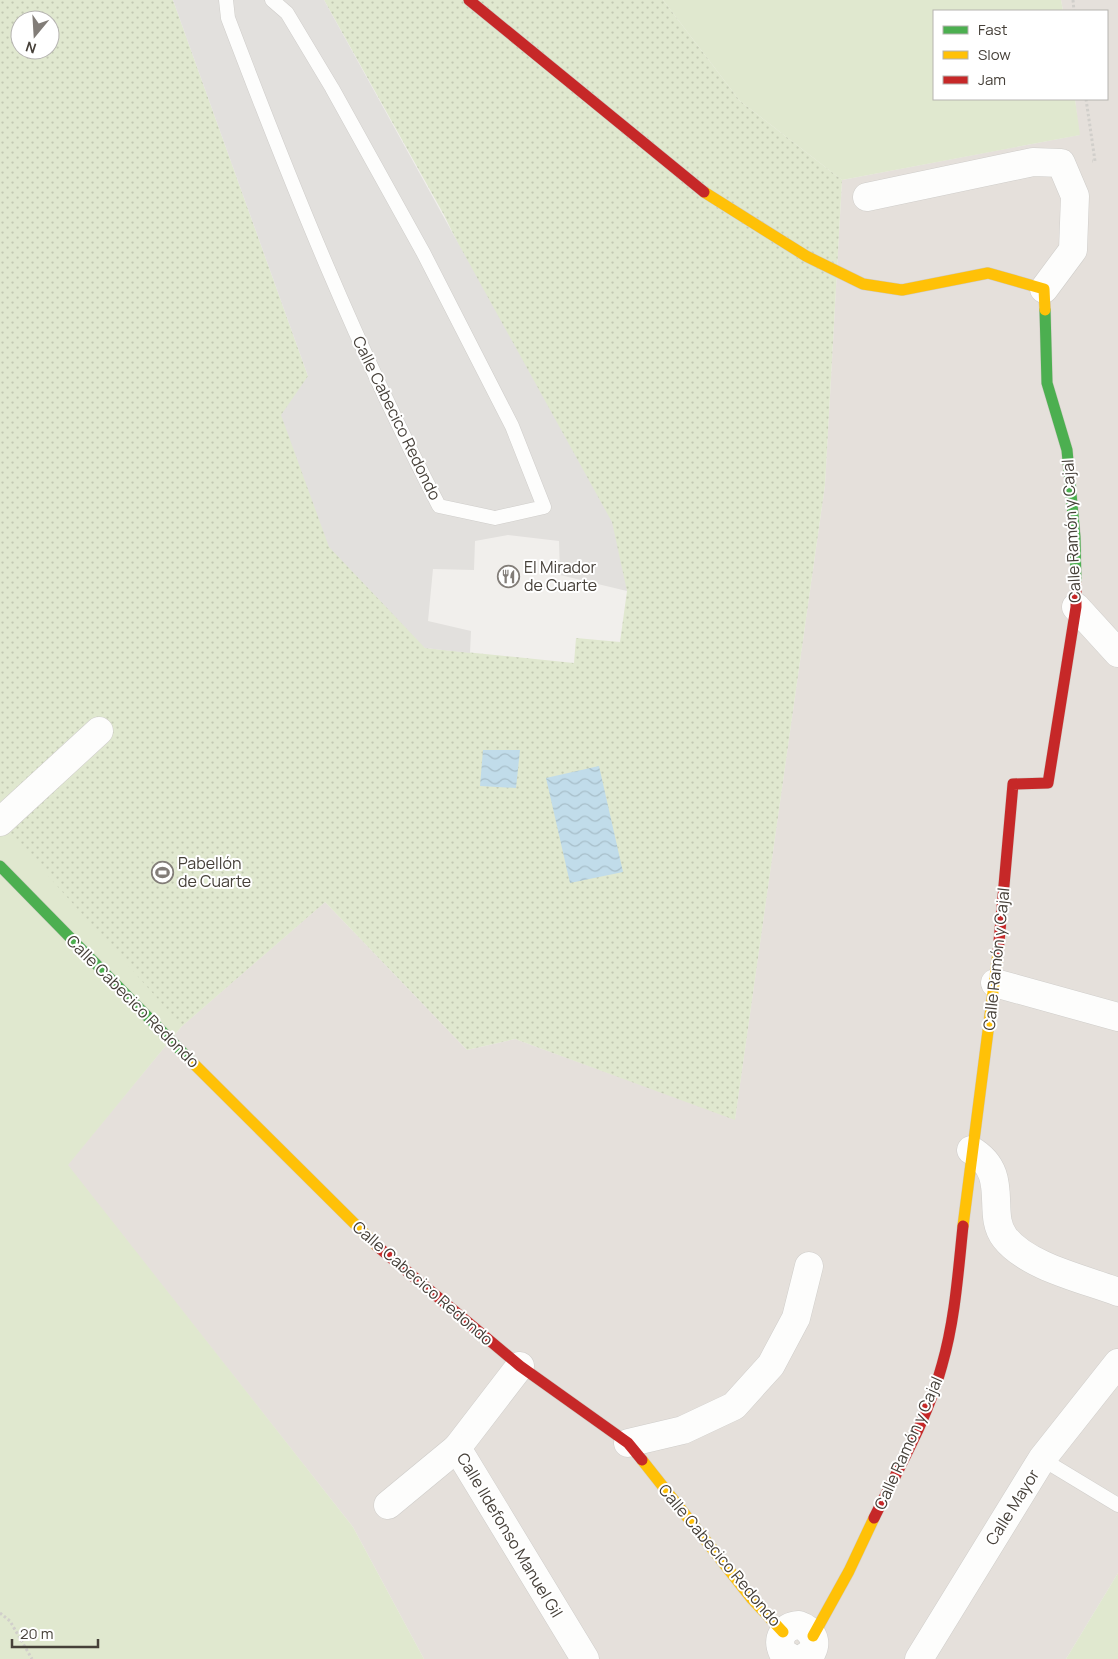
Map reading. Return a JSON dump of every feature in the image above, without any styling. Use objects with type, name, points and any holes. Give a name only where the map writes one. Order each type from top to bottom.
[{"type":"street","points":[[469,0],[705,193],[806,256],[863,284],[902,290],[988,273],[1044,290],[1073,250],[1075,196],[1061,163],[1033,162],[867,197]]},
{"type":"street","name":"Calle Ramón y Cajal","points":[[799,1652],[849,1572],[919,1426],[942,1367],[953,1322],[971,1150],[995,983],[1013,784],[1048,783],[1076,607],[1075,537],[1067,450],[1046,383],[1044,290]]},
{"type":"street","points":[[1076,607],[1118,653]]},
{"type":"street","points":[[0,822],[98,731]]},
{"type":"street","name":"Calle Cabecico Redondo","points":[[0,866],[380,1249],[520,1366],[628,1443],[752,1599],[799,1652]]},
{"type":"street","points":[[995,983],[1118,1017]]},
{"type":"street","points":[[971,1150],[981,1156],[995,1179],[997,1214],[1003,1236],[1015,1250],[1033,1260],[1118,1292]]},
{"type":"street","points":[[628,1443],[683,1430],[734,1406],[771,1365],[796,1318],[809,1266]]},
{"type":"street","name":"Calle Mayor","points":[[922,1657],[1042,1459],[1118,1363]]},
{"type":"street","name":"Calle Ildefonso Manuel Gil","points":[[520,1366],[457,1448],[585,1659]]},
{"type":"street","points":[[388,1505],[457,1448]]},
{"type":"lane","name":"Calle Cabecico Redondo","points":[[226,0],[228,18],[328,272],[394,419],[439,506],[494,518],[544,507],[512,426],[424,254],[332,88],[287,13],[272,0]]},
{"type":"lane","points":[[1042,1459],[1118,1505]]},
{"type":"path","points":[[1061,163],[1095,161],[1086,100]]},
{"type":"path","points":[[0,1613],[10,1621],[32,1659]]},
{"type":"shaded area","points":[[173,0],[324,0],[612,522],[627,591],[560,575],[559,541],[508,535],[475,541],[474,570],[433,569],[428,621],[471,631],[470,653],[425,648],[329,547],[281,415],[308,376]]},
{"type":"shaded area","points":[[1061,0],[1118,0],[1118,1573],[1066,1659],[424,1659],[353,1527],[67,1165],[182,1026],[325,902],[467,1050],[515,1039],[735,1119],[825,485],[842,180],[1079,135],[1075,100],[1108,100],[1108,10],[1063,10]]},
{"type":"green space","points":[[0,0],[173,0],[308,376],[425,648],[574,663],[576,638],[620,642],[627,591],[444,215],[324,0],[663,0],[740,101],[842,180],[825,485],[735,1120],[515,1039],[467,1050],[325,902],[182,1026],[0,822]]},
{"type":"green space","points":[[663,0],[1061,0],[1063,10],[933,10],[933,100],[1075,100],[1080,135],[842,180],[740,101]]},
{"type":"green space","points":[[0,822],[11,834],[325,902],[182,1026],[68,1165],[353,1527],[424,1659],[0,1659]]},
{"type":"green space","points":[[1118,1573],[1118,1659],[1066,1659]]},
{"type":"water","points":[[483,750],[520,750],[516,788],[480,786]]},
{"type":"water","points":[[599,766],[623,872],[570,883],[546,778]]},
{"type":"traffic: fast","points":[[1045,310],[1047,383],[1067,450],[1075,537],[1076,583]]},
{"type":"traffic: fast","points":[[0,866],[193,1063]]},
{"type":"traffic: slow","points":[[704,192],[806,256],[863,284],[902,290],[988,273],[1044,289],[1045,310]]},
{"type":"traffic: slow","points":[[963,1226],[998,953]]},
{"type":"traffic: slow","points":[[193,1063],[377,1246]]},
{"type":"traffic: slow","points":[[642,1460],[752,1599],[783,1632]]},
{"type":"traffic: slow","points":[[813,1636],[849,1571],[874,1518]]},
{"type":"traffic: jam","points":[[469,0],[704,192]]},
{"type":"traffic: jam","points":[[998,953],[1013,784],[1048,783],[1076,607],[1076,583]]},
{"type":"traffic: jam","points":[[874,1518],[912,1443],[936,1385],[953,1314],[963,1226]]},
{"type":"traffic: jam","points":[[377,1246],[520,1366],[628,1443],[642,1460]]},
{"type":"place","name":"El Mirador de Cuarte","points":[[508,576]]},
{"type":"place","name":"Pabellón de Cuarte","points":[[162,872]]}]
